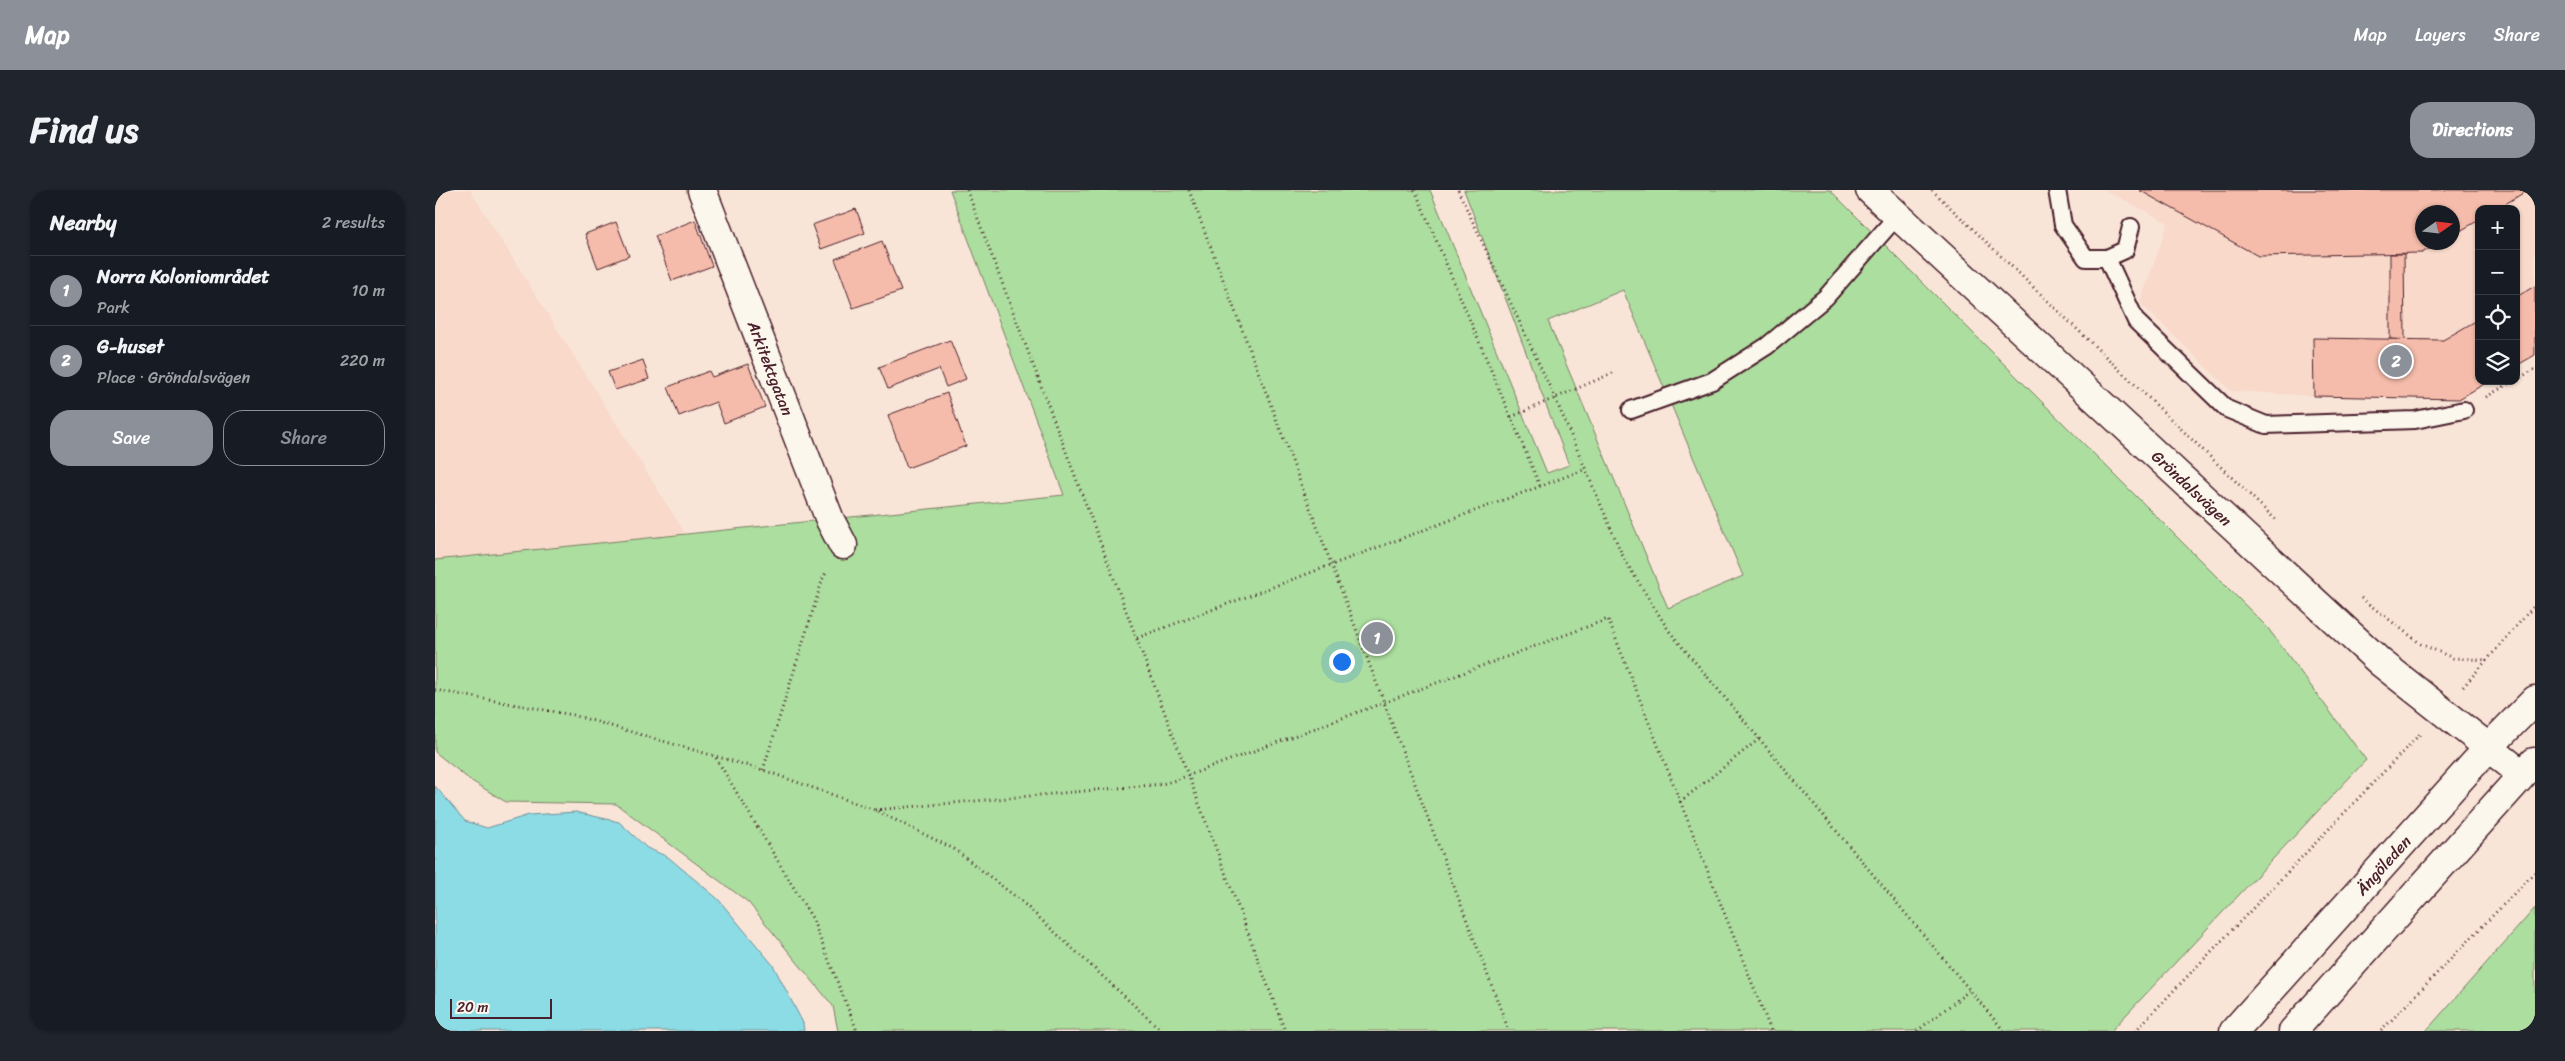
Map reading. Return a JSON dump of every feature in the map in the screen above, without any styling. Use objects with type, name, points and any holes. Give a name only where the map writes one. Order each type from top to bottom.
[{"type":"street","name":"Arkitektgatan","points":[[702,190],[827,511],[843,545]]},
{"type":"street","name":"Gröndalsvägen","points":[[1870,190],[2380,662],[2488,748],[2529,767]]},
{"type":"street","name":"Ängöleden","points":[[2234,1031],[2488,748],[2535,700]]},
{"type":"street","points":[[2293,1031],[2529,767]]},
{"type":"lane","points":[[2057,190],[2063,225],[2086,258],[2107,258],[2125,250],[2131,227]]},
{"type":"lane","points":[[1631,410],[1712,381],[1767,346],[1826,296],[1897,216]]},
{"type":"lane","points":[[2107,258],[2136,321],[2227,409],[2266,425],[2415,420],[2464,410]]},
{"type":"path","points":[[967,190],[1285,1031]]},
{"type":"path","points":[[1189,190],[1509,1031]]},
{"type":"path","points":[[1415,190],[1540,486]]},
{"type":"path","points":[[1458,190],[1555,398],[1624,559],[1669,631],[2004,1031]]},
{"type":"path","points":[[1932,190],[2279,522]]},
{"type":"path","points":[[2520,377],[2535,369]]},
{"type":"path","points":[[1511,417],[1615,372]]},
{"type":"path","points":[[2464,410],[2506,385]]},
{"type":"path","points":[[1137,638],[1332,566],[1585,468]]},
{"type":"path","points":[[763,770],[823,578],[843,545]]},
{"type":"path","points":[[2359,597],[2421,644],[2453,658],[2487,660]]},
{"type":"path","points":[[2135,1031],[2441,712],[2535,605]]},
{"type":"path","points":[[875,810],[1162,784],[1608,620],[1771,1031]]},
{"type":"path","points":[[435,690],[573,716],[763,770],[875,810],[961,855],[1021,901],[1162,1031]]},
{"type":"path","points":[[1680,802],[1759,739]]},
{"type":"path","points":[[716,758],[812,918],[857,1031]]},
{"type":"path","points":[[2381,1031],[2535,872]]},
{"type":"path","points":[[1917,1031],[1969,991]]},
{"type":"shaded area","points":[[435,190],[470,190],[686,535],[435,560]]},
{"type":"shaded area","points":[[2105,190],[2535,190],[2535,286],[2520,295],[2520,205],[2475,205],[2475,321],[2443,340],[2313,338],[2314,396],[2231,391],[2140,303],[2168,223]]},
{"type":"green space","points":[[950,190],[1430,190],[1547,473],[1569,465],[1464,190],[1830,190],[2267,627],[2366,760],[2111,1031],[838,1031],[833,1006],[748,902],[616,804],[506,802],[470,780],[435,752],[435,560],[1064,495]],"holes":[[[1623,290],[1743,576],[1668,608],[1548,321]]]},
{"type":"green space","points":[[2535,908],[2535,1031],[2426,1031]]},
{"type":"water","points":[[435,786],[465,821],[487,828],[529,815],[576,812],[619,822],[647,848],[668,857],[718,899],[773,965],[803,1023],[804,1031],[435,1031]]},
{"type":"building","points":[[2139,190],[2528,190],[2504,205],[2475,205],[2475,222],[2460,231],[2460,205],[2415,205],[2415,250],[2427,250],[2422,253],[2258,256]]},
{"type":"building","points":[[856,209],[865,233],[821,249],[812,225]]},
{"type":"building","points":[[695,220],[712,266],[672,281],[655,236]]},
{"type":"building","points":[[616,222],[629,256],[598,268],[585,234]]},
{"type":"building","points":[[882,241],[901,291],[853,308],[835,259]]},
{"type":"building","points":[[2390,254],[2404,254],[2405,340],[2390,339]]},
{"type":"building","points":[[2535,286],[2535,355],[2520,364],[2520,295]]},
{"type":"building","points":[[2475,321],[2475,385],[2482,385],[2459,399],[2314,396],[2313,338],[2443,340]]},
{"type":"building","points":[[950,340],[966,379],[946,387],[939,369],[888,389],[879,367]]},
{"type":"building","points":[[643,360],[649,379],[615,390],[608,372]]},
{"type":"building","points":[[748,364],[765,407],[724,423],[716,402],[679,416],[668,387],[709,371],[712,377]]},
{"type":"building","points":[[947,393],[966,446],[907,468],[888,415]]},
{"type":"place","name":"G-huset","points":[[2396,361]]},
{"type":"place","name":"Norra Koloniområdet","points":[[1377,638]]}]
